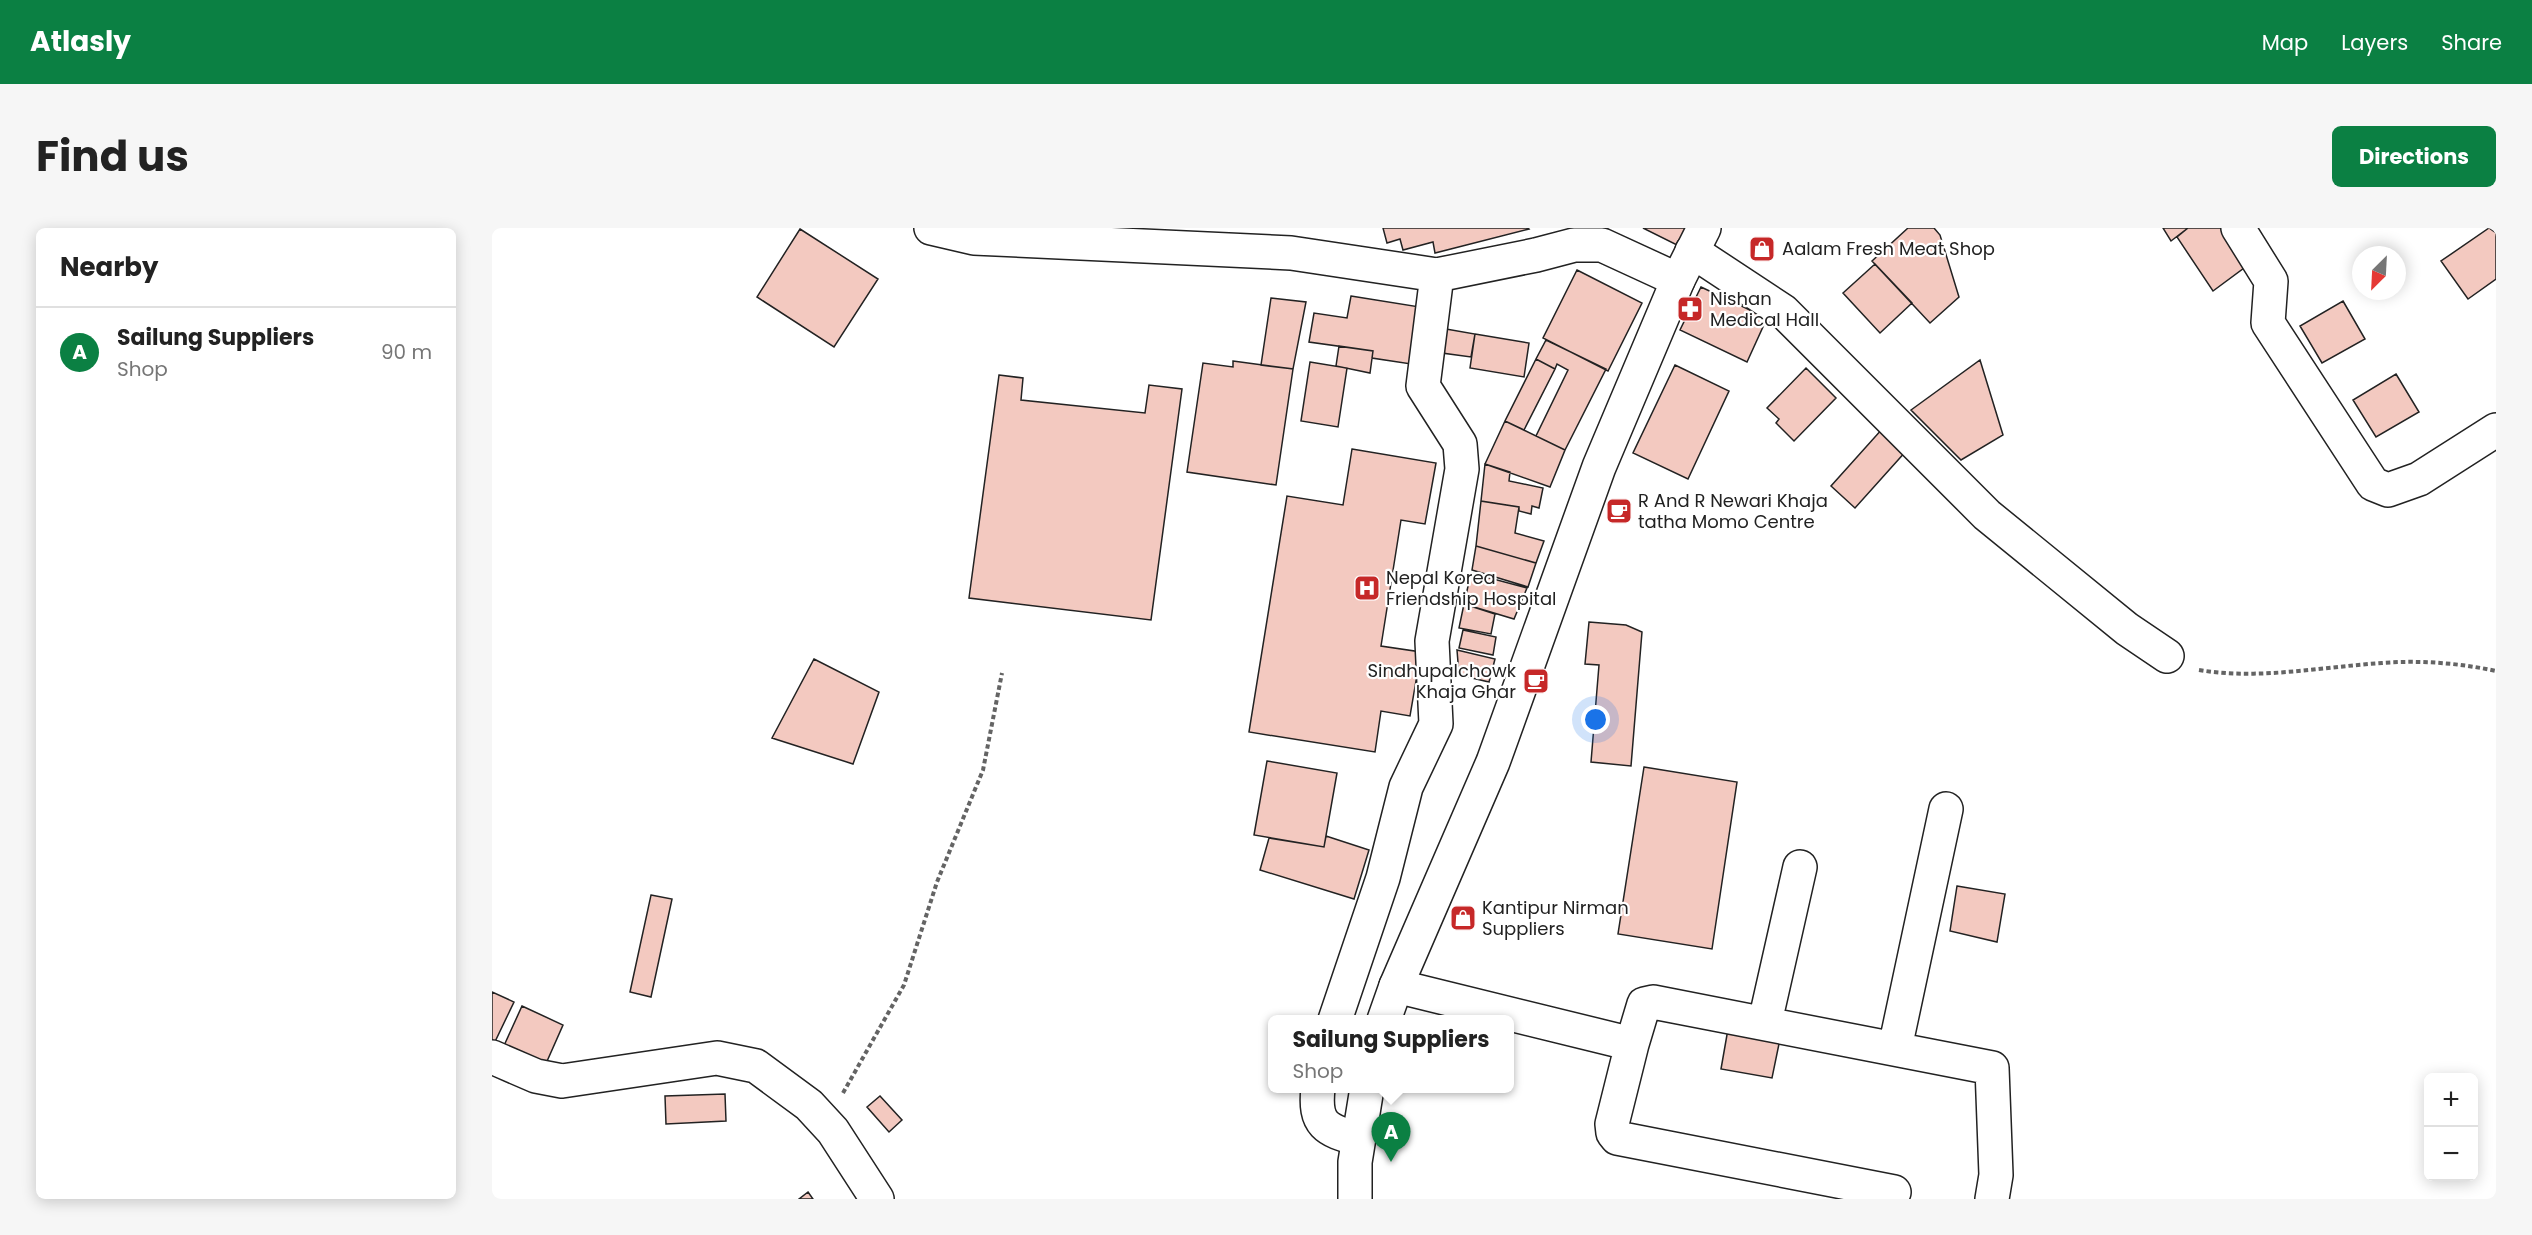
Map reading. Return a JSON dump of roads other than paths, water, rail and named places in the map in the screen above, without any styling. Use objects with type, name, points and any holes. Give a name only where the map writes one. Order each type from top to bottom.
[{"type":"street","points":[[930,228],[974,238],[1291,254],[1437,275],[1536,255],[1574,244],[1691,253],[1783,311],[1987,515],[2127,629],[2167,656]]},
{"type":"street","points":[[2238,228],[2271,280],[2268,323],[2373,484],[2388,490],[2419,479],[2496,430]]},
{"type":"street","points":[[1386,1015],[1492,762],[1599,467],[1691,253]]},
{"type":"street","points":[[1337,1015],[1383,878],[1406,787],[1436,724],[1432,641],[1462,469],[1460,444],[1423,386],[1437,275]]},
{"type":"street","points":[[1895,1048],[1946,810]]},
{"type":"street","points":[[1766,1022],[1800,867]]},
{"type":"street","points":[[1396,986],[1632,1044]]},
{"type":"street","points":[[1894,1192],[1847,1191],[1617,1138],[1613,1133],[1612,1124],[1639,1013],[1644,1005],[1653,1002],[1766,1022],[1992,1068],[1996,1175],[1992,1199]]},
{"type":"street","points":[[492,1057],[536,1076],[562,1081],[717,1058],[756,1066],[810,1105],[833,1131],[877,1199]]},
{"type":"street","points":[[1318,1093],[1317,1111],[1323,1124],[1332,1131],[1358,1139]]},
{"type":"street","points":[[1355,1199],[1358,1139],[1366,1093]]},
{"type":"place","name":"Aalam Fresh Meat Shop","points":[[1762,249]]},
{"type":"place","name":"Nishan Medical Hall","points":[[1690,309]]},
{"type":"place","name":"R And R Newari Khaja tatha Momo Centre","points":[[1619,511]]},
{"type":"place","name":"Nepal Korea Friendship Hospital","points":[[1367,588]]},
{"type":"place","name":"Sindhupalchowk Khaja Ghar","points":[[1536,681]]},
{"type":"place","name":"Kantipur Nirman Suppliers","points":[[1463,918]]},
{"type":"place","name":"Sailung Suppliers","points":[[1391,1162]]}]
